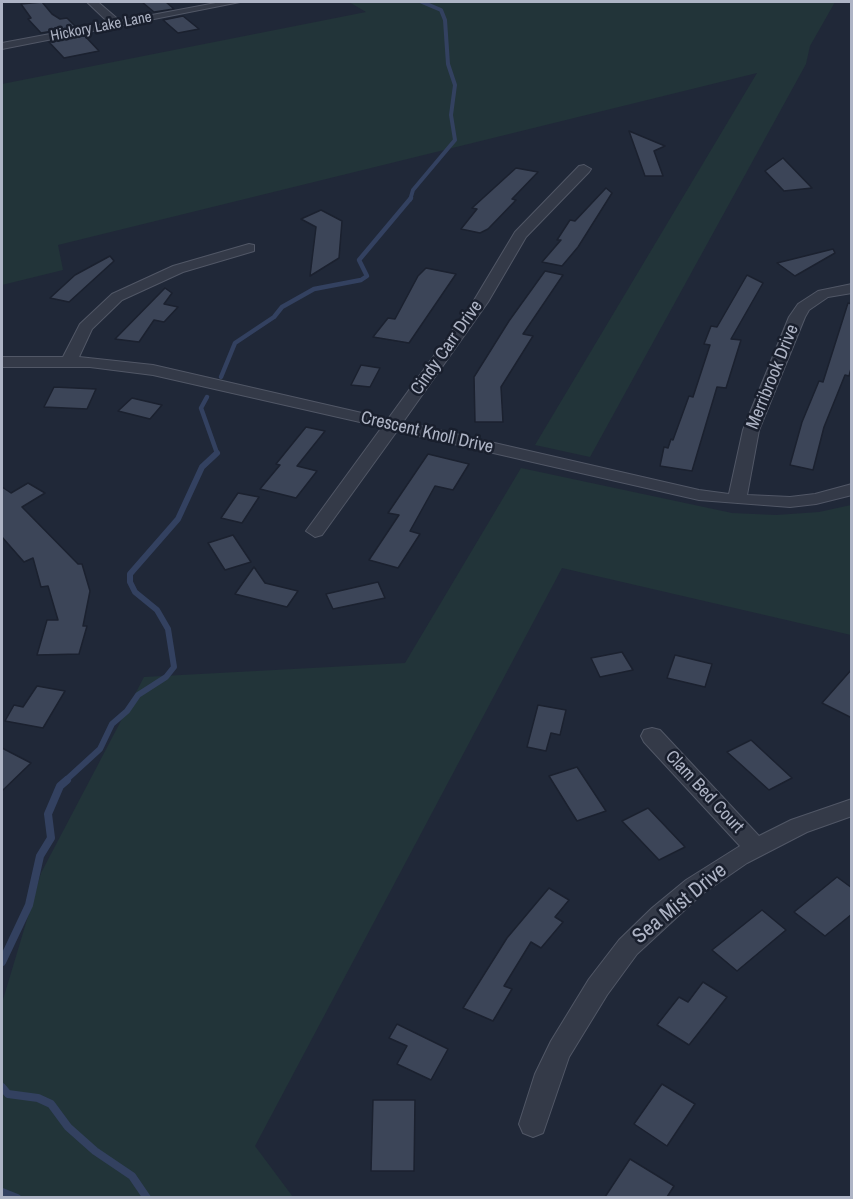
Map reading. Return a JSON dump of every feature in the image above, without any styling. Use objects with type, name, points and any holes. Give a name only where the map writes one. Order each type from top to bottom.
[{"type":"street","points":[[92,2],[117,24]]},
{"type":"street","name":"Hickory Lake Lane","points":[[2,46],[235,2]]},
{"type":"street","name":"Cindy Carr Drive","points":[[315,531],[480,302],[520,235],[584,169]]},
{"type":"street","points":[[69,361],[85,327],[117,297],[178,269],[249,248]]},
{"type":"street","name":"Merribrook Drive","points":[[737,500],[751,430],[797,317],[803,307],[823,294],[852,288]]},
{"type":"street","name":"Crescent Knoll Drive","points":[[2,362],[69,361],[153,370],[699,495],[737,500],[790,502],[852,489]]},
{"type":"street","name":"Clam Bed Court","points":[[652,736],[756,848]]},
{"type":"street","name":"Sea Mist Drive","points":[[533,1124],[548,1074],[560,1049],[598,987],[628,947],[694,887],[756,848],[799,826],[852,807]]},
{"type":"shaded area","points":[[349,2],[835,2],[810,46],[806,64],[590,457],[535,445],[757,73],[58,245],[63,270],[2,285],[2,84],[366,12]]},
{"type":"shaded area","points":[[521,468],[732,513],[776,515],[819,512],[851,505],[851,635],[562,568],[255,1146],[293,1197],[2,1197],[2,1003],[41,873],[144,677],[405,663]]},
{"type":"building","points":[[42,2],[52,14],[60,19],[67,18],[76,27],[41,33],[28,19],[31,18],[21,4]]},
{"type":"building","points":[[142,2],[166,2],[174,9],[154,12]]},
{"type":"building","points":[[183,16],[199,29],[178,33],[163,20]]},
{"type":"building","points":[[84,35],[99,51],[64,58],[49,42]]},
{"type":"building","points":[[629,131],[665,146],[654,151],[663,176],[645,176]]},
{"type":"building","points":[[783,158],[812,188],[784,191],[765,171]]},
{"type":"building","points":[[516,168],[538,172],[512,199],[516,200],[488,229],[480,233],[461,229],[477,209],[472,208]]},
{"type":"building","points":[[606,188],[612,193],[578,247],[562,266],[542,262],[561,240],[557,240],[570,220],[575,221]]},
{"type":"building","points":[[321,210],[342,221],[339,258],[310,276],[316,227],[301,219]]},
{"type":"building","points":[[833,249],[835,253],[795,276],[777,263]]},
{"type":"building","points":[[110,256],[114,261],[69,302],[50,298],[75,275]]},
{"type":"building","points":[[426,268],[456,274],[409,343],[373,337],[388,318],[395,319],[418,276]]},
{"type":"building","points":[[545,271],[563,275],[523,334],[533,336],[501,387],[503,422],[475,422],[474,377],[509,321]]},
{"type":"building","points":[[747,275],[763,283],[731,339],[741,340],[726,388],[717,387],[692,471],[660,466],[664,447],[668,448],[671,439],[673,440],[689,396],[693,397],[710,345],[704,344],[711,326],[717,327]]},
{"type":"building","points":[[165,288],[172,293],[164,304],[178,307],[164,322],[154,320],[139,342],[115,339]]},
{"type":"building","points":[[848,303],[852,304],[852,365],[849,376],[845,375],[824,427],[813,470],[790,465],[802,422],[819,381],[823,382]]},
{"type":"building","points":[[361,365],[380,368],[370,387],[351,385]]},
{"type":"building","points":[[54,387],[96,389],[87,409],[44,407]]},
{"type":"building","points":[[132,398],[162,405],[150,419],[118,411]]},
{"type":"building","points":[[306,427],[325,431],[297,466],[317,471],[296,498],[260,489],[280,465],[276,464]]},
{"type":"building","points":[[428,454],[469,464],[453,490],[435,486],[410,531],[420,534],[398,568],[369,560],[399,515],[388,513]]},
{"type":"building","points":[[28,483],[45,493],[22,507],[78,564],[82,564],[90,591],[83,626],[87,626],[79,654],[37,655],[47,620],[58,620],[48,586],[41,587],[33,558],[24,562],[2,537],[2,487],[11,493]]},
{"type":"building","points":[[238,493],[259,497],[242,523],[221,518]]},
{"type":"building","points":[[233,535],[251,562],[225,570],[208,543]]},
{"type":"building","points":[[254,567],[265,583],[298,591],[287,607],[235,594]]},
{"type":"building","points":[[378,582],[385,598],[333,609],[326,594]]},
{"type":"building","points":[[622,652],[633,670],[600,677],[591,658]]},
{"type":"building","points":[[675,655],[712,664],[705,687],[667,678]]},
{"type":"building","points":[[852,669],[852,718],[822,703]]},
{"type":"building","points":[[37,686],[65,691],[43,728],[5,721],[14,705],[23,707]]},
{"type":"building","points":[[538,705],[566,710],[560,735],[551,733],[546,751],[527,747]]},
{"type":"building","points":[[751,740],[792,778],[769,790],[727,752]]},
{"type":"building","points":[[2,748],[31,763],[2,791]]},
{"type":"building","points":[[577,767],[606,811],[577,821],[549,776]]},
{"type":"building","points":[[648,808],[685,847],[659,860],[622,821]]},
{"type":"building","points":[[837,877],[852,888],[852,914],[825,936],[794,912]]},
{"type":"building","points":[[549,888],[569,900],[555,917],[563,922],[541,948],[531,942],[504,986],[512,989],[493,1021],[463,1008],[507,938]]},
{"type":"building","points":[[762,910],[786,930],[737,971],[712,950]]},
{"type":"building","points":[[703,982],[727,997],[689,1045],[657,1025],[679,997],[688,1002]]},
{"type":"building","points":[[397,1024],[448,1049],[431,1080],[397,1064],[407,1046],[389,1038]]},
{"type":"building","points":[[662,1084],[695,1104],[667,1146],[634,1124]]},
{"type":"building","points":[[373,1100],[415,1100],[414,1171],[371,1171]]},
{"type":"building","points":[[630,1159],[674,1186],[667,1197],[605,1197]]},
{"type":"waterway","points":[[410,199],[413,190],[455,140],[451,115],[455,85],[448,64],[445,20],[441,10],[422,2]]},
{"type":"waterway","points":[[221,377],[235,343],[274,317],[282,307],[314,289],[361,280],[367,276],[359,260],[410,199]]},
{"type":"waterway","points":[[207,397],[201,408],[217,453]]},
{"type":"waterway","points":[[65,781],[100,749],[112,724],[127,711],[138,695],[166,677],[174,667],[168,629],[157,610],[135,592],[130,582],[130,574],[178,519],[202,467],[217,453]]},
{"type":"waterway","points":[[2,962],[29,905],[40,856],[51,838],[48,814],[60,786],[67,780]]},
{"type":"waterway","points":[[2,1087],[8,1094],[38,1098],[51,1104],[68,1127],[95,1151],[132,1176],[147,1198]]},
{"type":"waterway","points":[[2,1192],[17,1198]]}]
